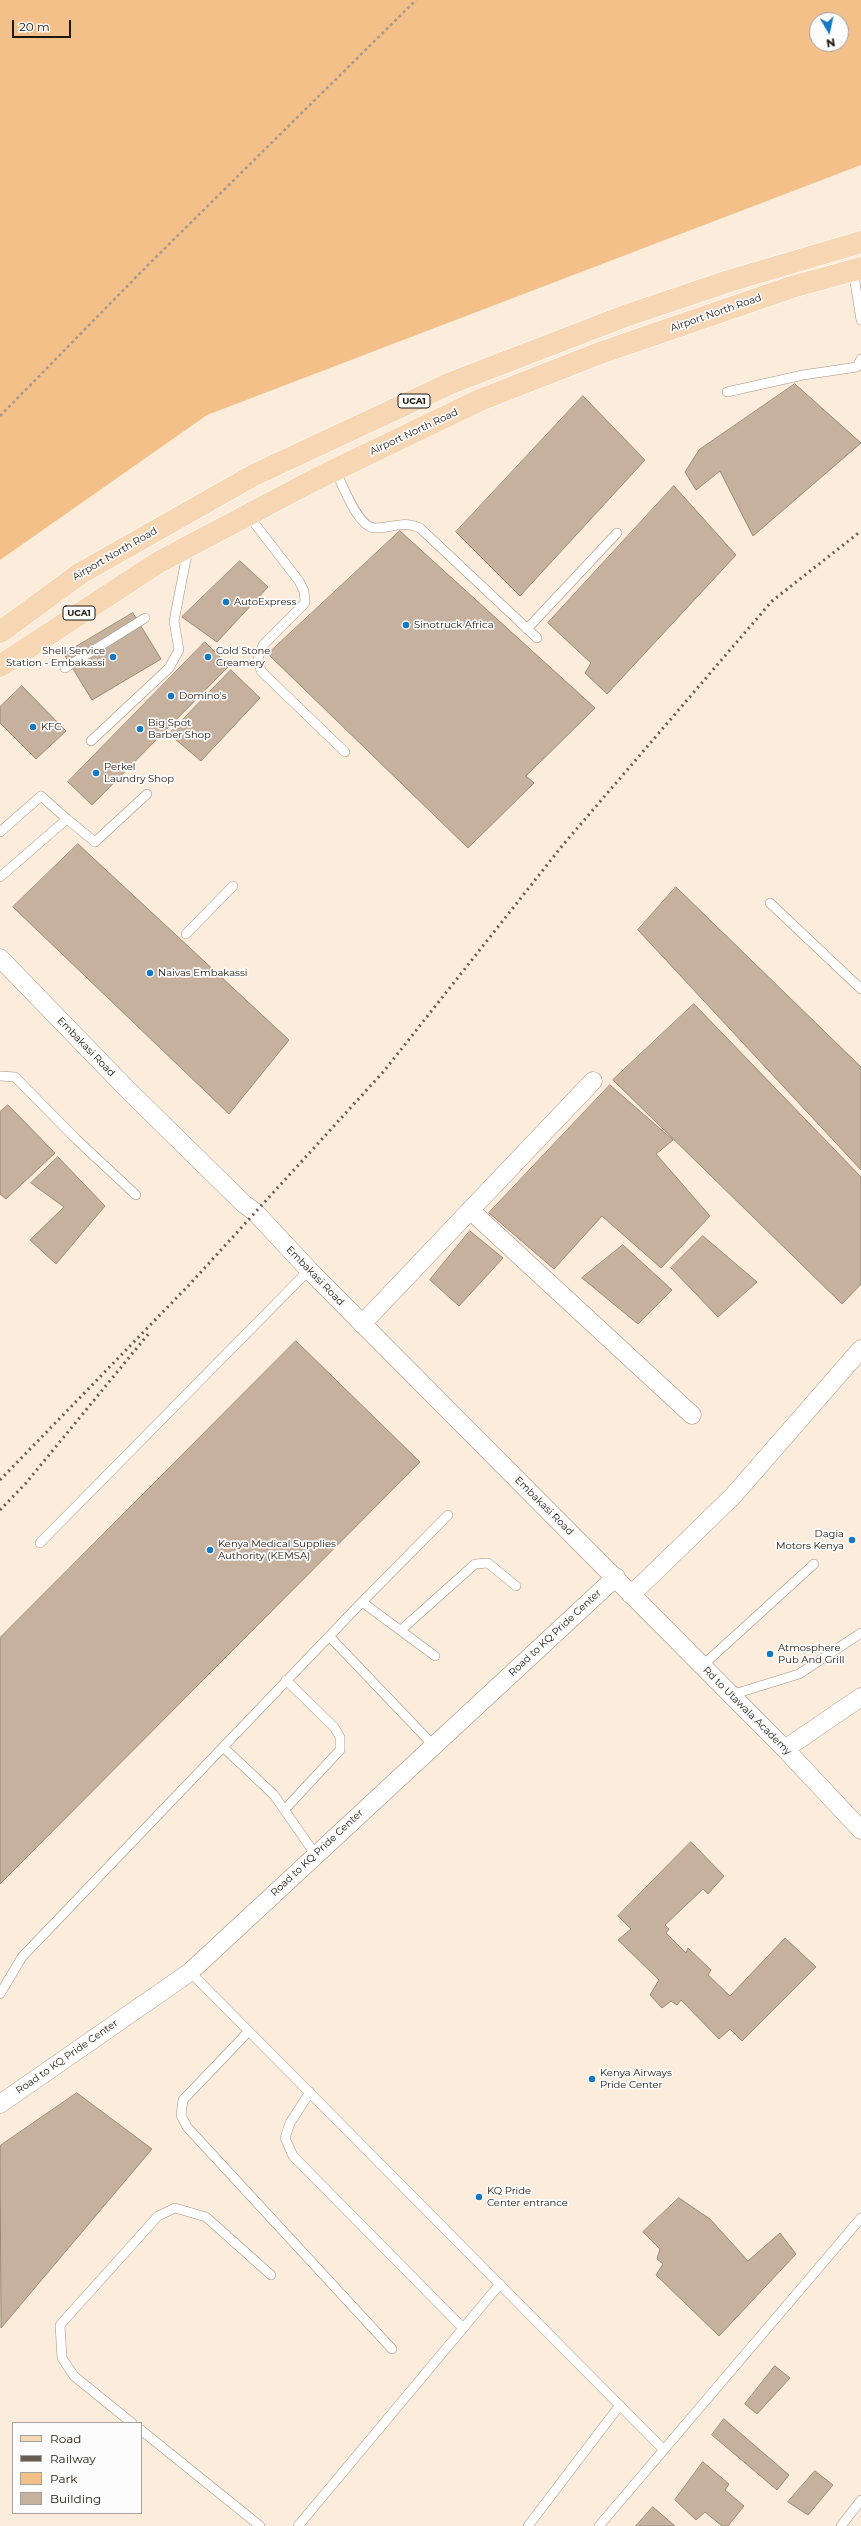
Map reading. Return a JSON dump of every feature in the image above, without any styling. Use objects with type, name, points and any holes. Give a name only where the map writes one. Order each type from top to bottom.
[{"type":"main road","name":"Airport North Road","points":[[0,632],[81,573],[254,475],[451,383],[632,314],[737,279],[861,242]]},
{"type":"main road","name":"Airport North Road","points":[[0,666],[159,562],[335,470],[480,400],[600,353],[792,287],[857,269]]},
{"type":"street","name":"Embakasi Road","points":[[1,961],[128,1090],[244,1204],[255,1212],[362,1324],[616,1577],[631,1595]]},
{"type":"street","points":[[362,1324],[593,1081]]},
{"type":"street","points":[[470,1210],[692,1415]]},
{"type":"street","points":[[631,1595],[733,1496],[861,1349]]},
{"type":"street","name":"Road to KQ Pride Center","points":[[0,2104],[190,1972],[315,1854],[616,1577]]},
{"type":"street","name":"Rd to Utawala Academy","points":[[631,1595],[785,1749],[861,1830]]},
{"type":"street","points":[[785,1749],[861,1697]]},
{"type":"lane","points":[[857,269],[861,320]]},
{"type":"lane","points":[[727,392],[802,375],[857,366],[861,359]]},
{"type":"lane","points":[[335,470],[354,510],[366,525],[374,528],[408,523],[420,528],[537,638]]},
{"type":"lane","points":[[248,515],[299,581],[305,603],[263,645],[258,658],[261,671],[345,752]]},
{"type":"lane","points":[[527,629],[616,533]]},
{"type":"lane","points":[[91,741],[169,668],[179,650],[174,621],[188,546]]},
{"type":"lane","points":[[65,668],[146,618]]},
{"type":"lane","points":[[0,832],[41,796],[95,842],[147,794]]},
{"type":"lane","points":[[0,876],[67,819]]},
{"type":"lane","points":[[186,934],[233,886]]},
{"type":"lane","points":[[770,903],[861,989]]},
{"type":"lane","points":[[0,1076],[15,1077],[76,1139],[136,1194]]},
{"type":"lane","points":[[40,1543],[309,1270]]},
{"type":"lane","points":[[0,1994],[22,1957],[286,1680],[448,1515]]},
{"type":"lane","points":[[401,1630],[475,1564],[488,1563],[516,1586]]},
{"type":"lane","points":[[702,1666],[814,1564]]},
{"type":"lane","points":[[362,1602],[435,1656]]},
{"type":"lane","points":[[731,1695],[800,1674],[861,1633]]},
{"type":"lane","points":[[330,1636],[434,1746]]},
{"type":"lane","points":[[286,1680],[334,1726],[340,1737],[340,1750],[288,1806]]},
{"type":"lane","points":[[223,1747],[274,1795],[315,1854]]},
{"type":"lane","points":[[190,1972],[663,2449]]},
{"type":"lane","points":[[249,2031],[183,2100],[181,2114],[187,2127],[392,2349]]},
{"type":"lane","points":[[310,2092],[290,2123],[285,2138],[293,2156],[463,2328]]},
{"type":"lane","points":[[131,2422],[74,2376],[62,2358],[60,2325],[158,2216],[175,2208],[206,2217],[271,2275]]},
{"type":"lane","points":[[599,2526],[861,2218]]},
{"type":"lane","points":[[298,2526],[500,2284]]},
{"type":"lane","points":[[528,2526],[620,2406]]},
{"type":"lane","points":[[142,2431],[260,2526]]},
{"type":"lane","points":[[841,2526],[861,2500]]},
{"type":"path","points":[[0,416],[148,265],[416,0]]},
{"type":"green space","points":[[0,0],[861,0],[861,165],[207,415],[0,560]]},
{"type":"building","points":[[795,384],[861,443],[753,536],[720,471],[696,490],[685,472],[699,450]]},
{"type":"building","points":[[583,396],[645,460],[520,596],[456,532]]},
{"type":"building","points":[[674,486],[736,555],[607,694],[585,673],[591,663],[548,623]]},
{"type":"building","points":[[400,531],[595,708],[526,776],[534,783],[468,848],[268,654]]},
{"type":"building","name":"AutoExpress","points":[[240,561],[268,587],[217,642],[182,617]]},
{"type":"building","name":"Shell Service Station - Embakassi","points":[[133,613],[161,659],[92,700],[64,654]]},
{"type":"building","points":[[205,642],[229,666],[92,805],[68,782]]},
{"type":"building","points":[[231,670],[260,698],[201,761],[169,734]]},
{"type":"building","name":"KFC","points":[[22,686],[66,731],[36,759],[0,723],[0,707]]},
{"type":"building","name":"Naivas Embakassi","points":[[78,844],[289,1040],[229,1114],[13,907]]},
{"type":"building","points":[[676,887],[861,1067],[861,1170],[638,930]]},
{"type":"building","points":[[694,1004],[861,1177],[861,1284],[842,1304],[613,1080]]},
{"type":"building","points":[[610,1085],[673,1140],[656,1154],[710,1216],[661,1268],[602,1216],[554,1269],[489,1213]]},
{"type":"building","points":[[8,1105],[55,1153],[6,1199],[0,1194],[0,1112]]},
{"type":"building","points":[[58,1157],[105,1206],[56,1264],[30,1240],[64,1207],[31,1183]]},
{"type":"building","points":[[470,1231],[503,1258],[459,1306],[430,1280]]},
{"type":"building","points":[[703,1236],[757,1282],[718,1317],[671,1268]]},
{"type":"building","points":[[623,1245],[672,1290],[638,1324],[582,1278]]},
{"type":"building","name":"Kenya Medical Supplies Authority (KEMSA)","points":[[296,1341],[420,1462],[0,1884],[0,1638]]},
{"type":"building","points":[[691,1842],[724,1876],[708,1894],[703,1889],[665,1925],[669,1929],[666,1933],[686,1953],[688,1948],[711,1970],[708,1975],[730,1996],[785,1938],[816,1967],[742,2041],[730,2029],[719,2039],[681,2000],[677,2005],[671,2001],[662,2008],[650,1995],[659,1980],[618,1940],[631,1929],[618,1916]]},
{"type":"building","points":[[77,2093],[152,2149],[1,2328],[0,2146]]},
{"type":"building","points":[[679,2198],[710,2219],[748,2261],[780,2233],[796,2254],[719,2336],[656,2275],[663,2264],[657,2259],[660,2249],[643,2232]]},
{"type":"building","points":[[775,2366],[790,2378],[757,2414],[745,2404]]},
{"type":"building","points":[[724,2419],[789,2475],[777,2490],[712,2435]]},
{"type":"building","points":[[703,2462],[729,2484],[725,2490],[744,2506],[728,2526],[722,2526],[705,2512],[696,2520],[675,2500]]},
{"type":"building","points":[[815,2471],[833,2485],[808,2515],[788,2502]]},
{"type":"building","points":[[653,2507],[675,2526],[636,2526]]},
{"type":"railway","points":[[0,1480],[190,1284],[384,1071],[562,846],[772,601],[861,531]]},
{"type":"railway","points":[[0,1510],[26,1483],[150,1332]]},
{"type":"place","name":"AutoExpress","points":[[226,602]]},
{"type":"place","name":"Sinotruck Africa","points":[[406,625]]},
{"type":"place","name":"Shell Service Station - Embakassi","points":[[113,657]]},
{"type":"place","name":"Cold Stone Creamery","points":[[208,657]]},
{"type":"place","name":"Domino's","points":[[171,696]]},
{"type":"place","name":"KFC","points":[[33,727]]},
{"type":"place","name":"Big Spot Barber Shop","points":[[140,729]]},
{"type":"place","name":"Perkel Laundry Shop","points":[[96,773]]},
{"type":"place","name":"Naivas Embakassi","points":[[150,973]]},
{"type":"place","name":"Dagia Motors Kenya","points":[[852,1540]]},
{"type":"place","name":"Kenya Medical Supplies Authority (KEMSA)","points":[[210,1550]]},
{"type":"place","name":"Atmosphere Pub And Grill","points":[[770,1654]]},
{"type":"place","name":"Kenya Airways Pride Center","points":[[592,2079]]},
{"type":"place","name":"KQ Pride Center entrance","points":[[479,2197]]}]
